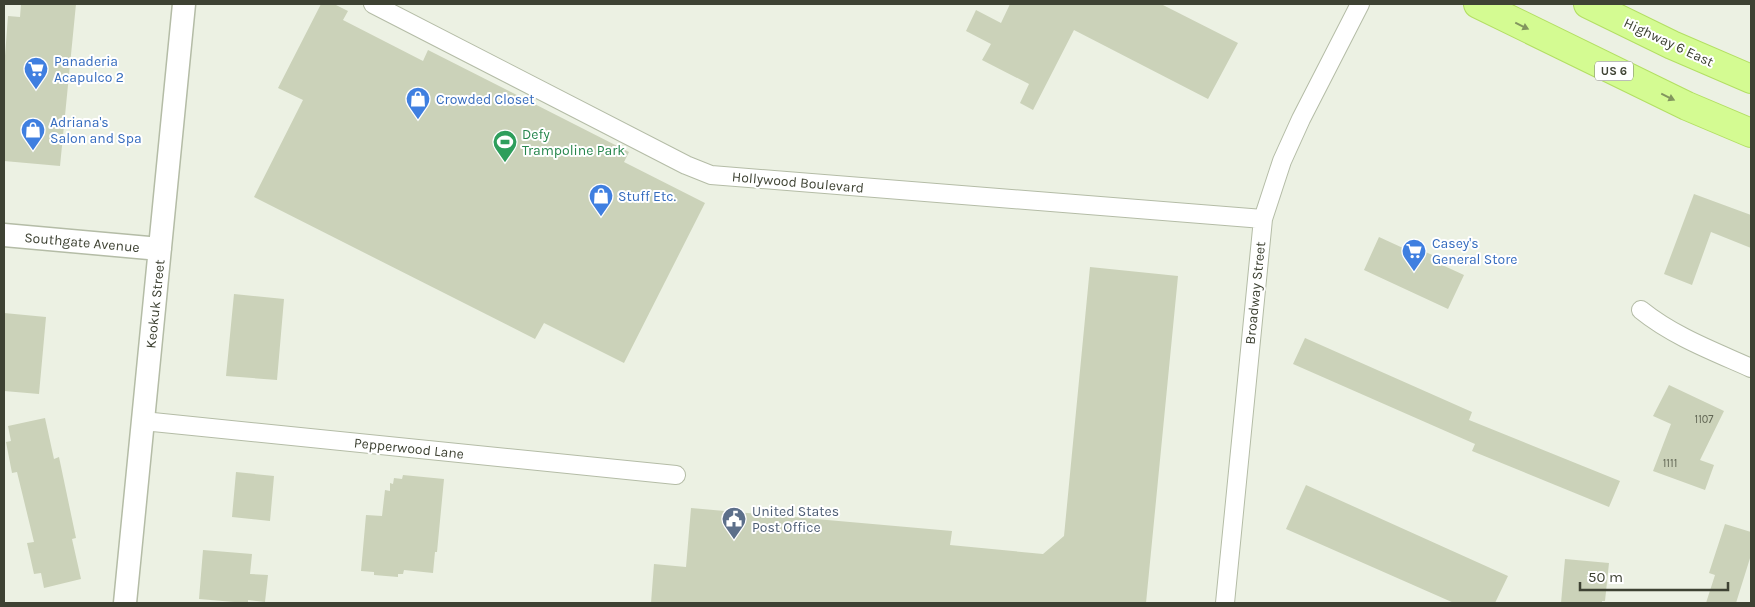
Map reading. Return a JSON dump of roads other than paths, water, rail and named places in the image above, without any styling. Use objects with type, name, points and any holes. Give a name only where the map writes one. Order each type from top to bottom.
[{"type":"main road","name":"US 6","points":[[1478,4],[1687,106],[1751,132]]},
{"type":"main road","name":"Highway 6 East","points":[[1588,4],[1672,45],[1751,79]]},
{"type":"street","name":"Keokuk Street","points":[[125,603],[184,4]]},
{"type":"street","name":"Hollywood Boulevard","points":[[373,4],[678,161],[711,175],[1263,219]]},
{"type":"street","name":"Broadway Street","points":[[1225,603],[1263,219],[1282,161],[1301,119],[1360,4]]},
{"type":"street","name":"Southgate Avenue","points":[[4,235],[160,250]]},
{"type":"street","points":[[1641,310],[1694,343],[1751,368]]},
{"type":"street","name":"Pepperwood Lane","points":[[143,421],[676,475]]},
{"type":"place","name":"Panaderia Acapulco 2","points":[[36,90]]},
{"type":"place","name":"Crowded Closet","points":[[418,120]]},
{"type":"place","name":"Adriana's Salon and Spa","points":[[33,151]]},
{"type":"place","name":"Defy Trampoline Park","points":[[505,163]]},
{"type":"place","name":"Stuff Etc.","points":[[601,217]]},
{"type":"place","name":"Casey's General Store","points":[[1414,272]]},
{"type":"place","name":"United States Post Office","points":[[734,540]]}]
